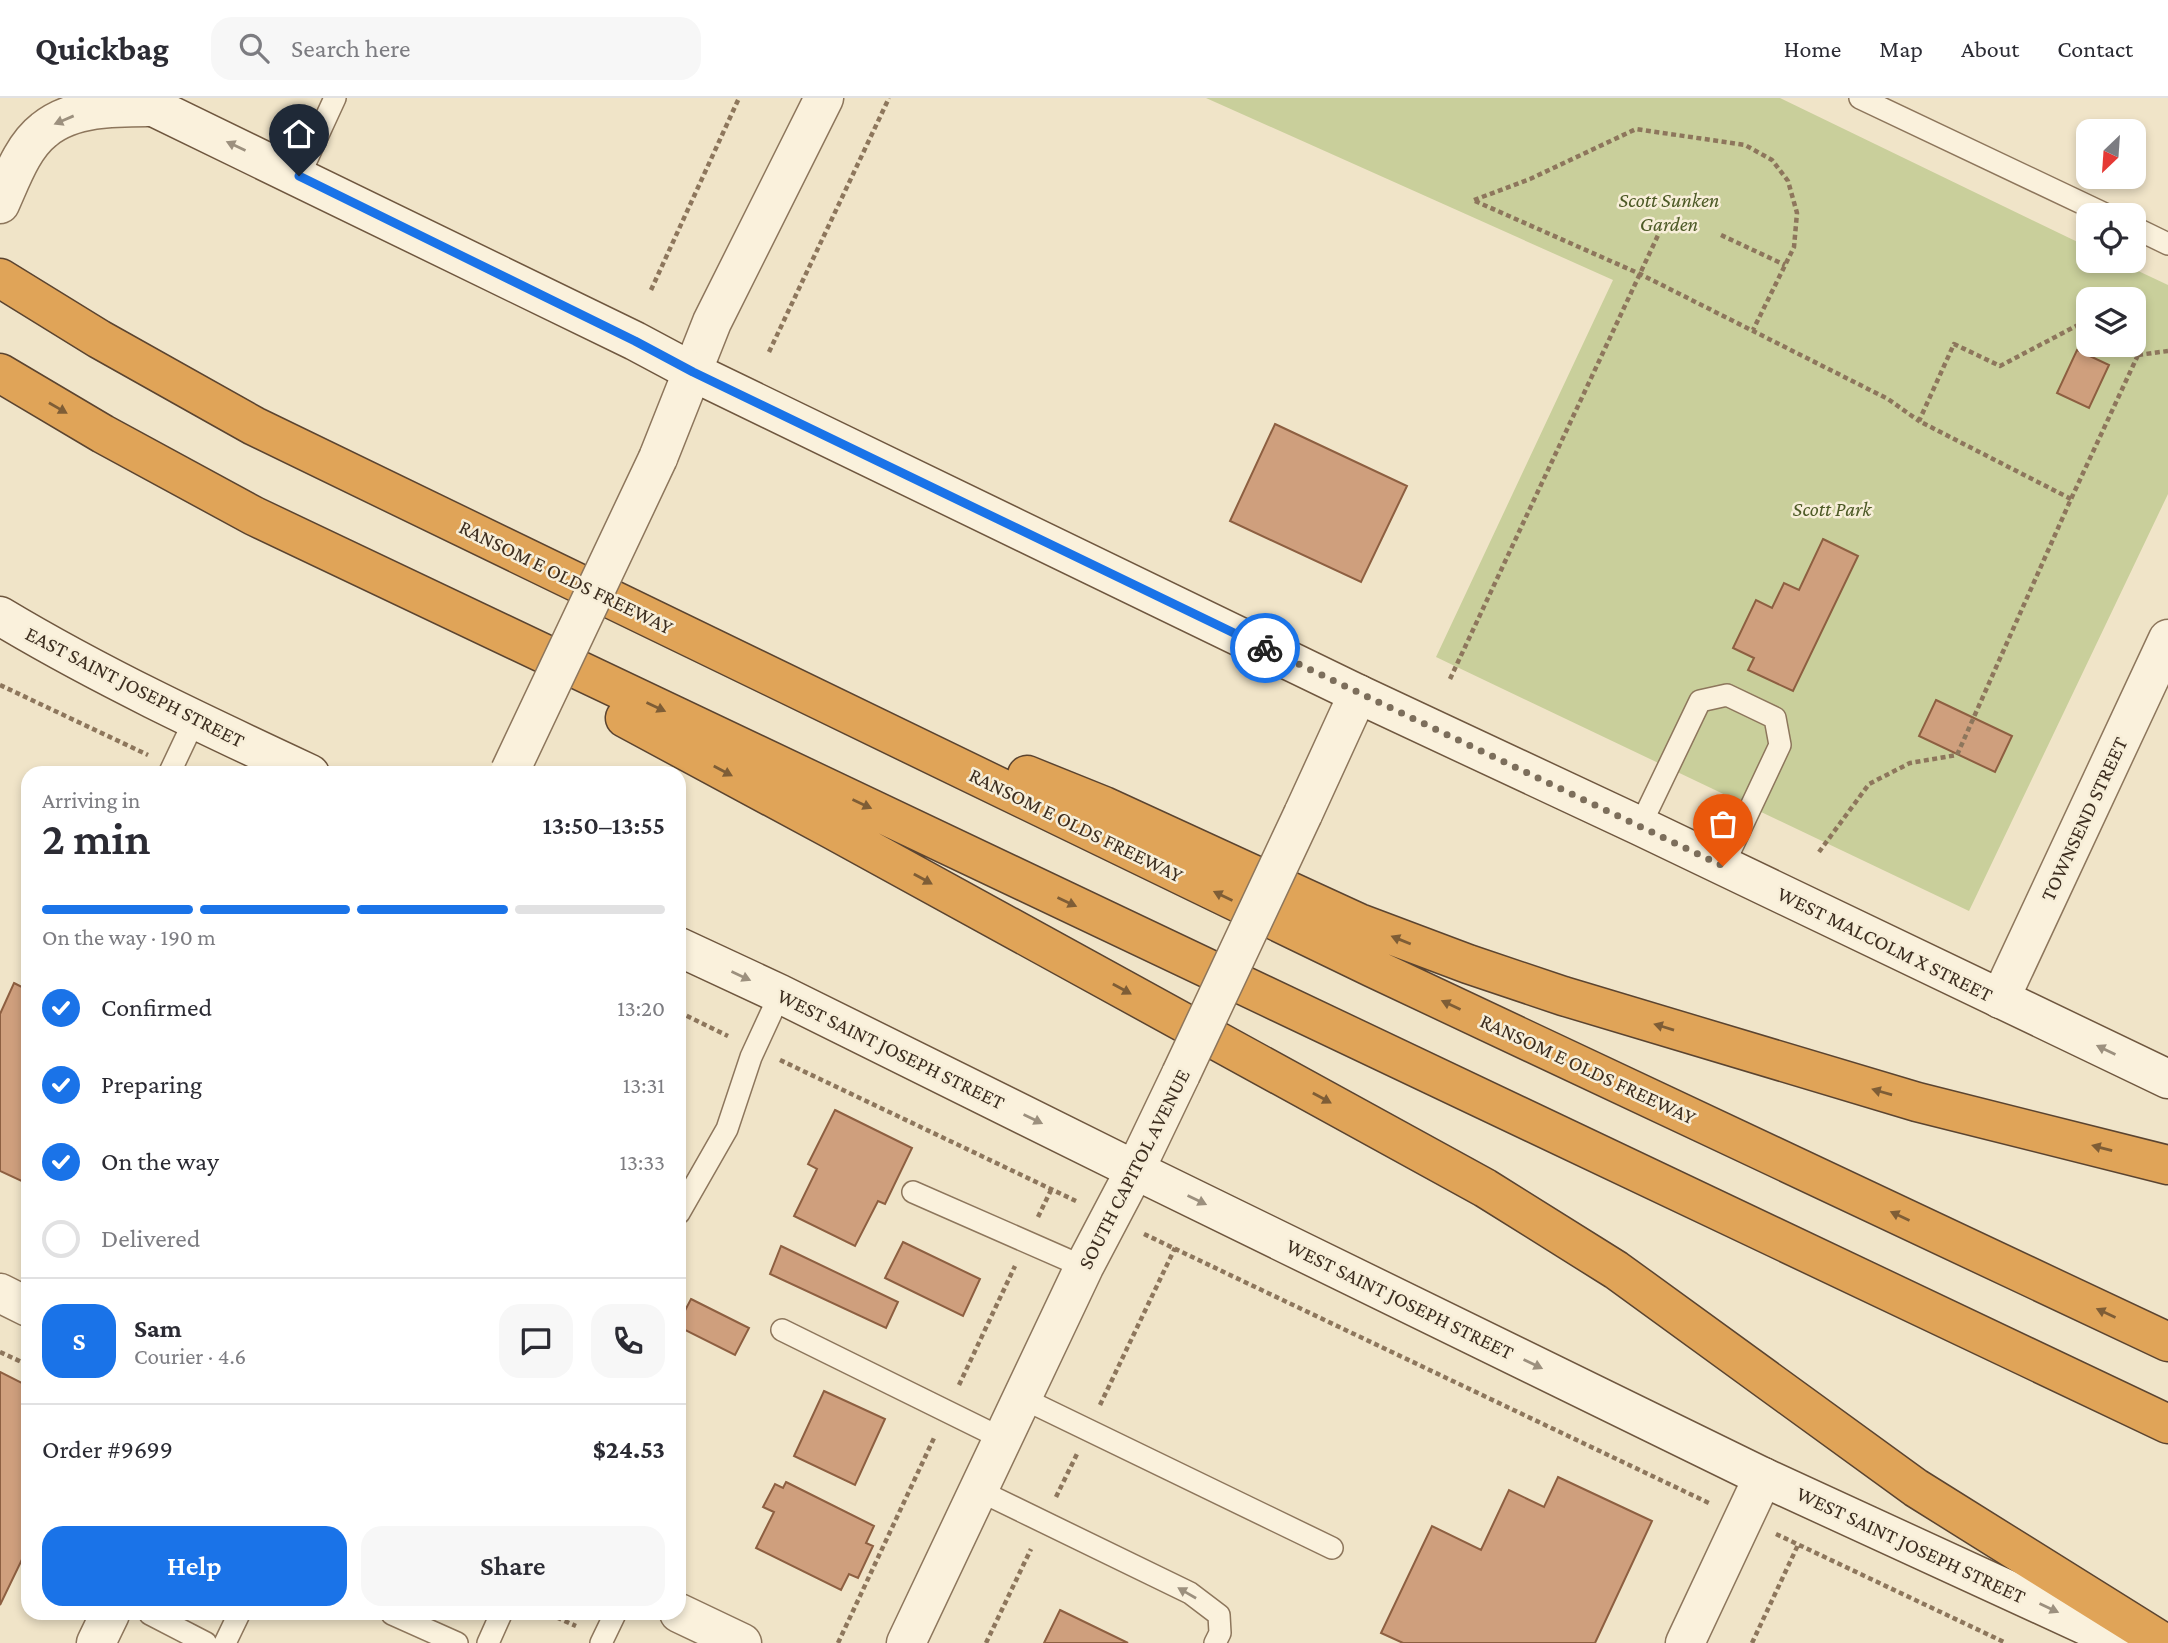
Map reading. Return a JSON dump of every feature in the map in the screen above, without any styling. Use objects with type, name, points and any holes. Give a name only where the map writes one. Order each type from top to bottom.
[{"type":"highway","points":[[0,250],[218,407]]},
{"type":"highway","name":"RANSOM E OLDS FREEWAY","points":[[0,278],[99,340],[218,407],[1373,968],[2168,1342]]},
{"type":"highway","points":[[0,373],[103,434],[1485,1188],[1616,1270],[1916,1488],[2164,1643]]},
{"type":"highway","points":[[254,516],[2168,1424]]},
{"type":"highway","points":[[791,687],[1063,789],[1359,923],[1468,964],[1628,1016],[1917,1102],[2168,1165]]},
{"type":"main road","points":[[512,766],[658,457],[712,322],[824,98]]},
{"type":"main road","name":"WEST MALCOLM X STREET","points":[[144,102],[1358,694],[2168,1079]]},
{"type":"main road","points":[[0,204],[31,144],[43,130],[73,116],[144,102]]},
{"type":"main road","name":"EAST SAINT JOSEPH STREET","points":[[0,616],[60,652],[293,766]]},
{"type":"main road","name":"TOWNSEND STREET","points":[[2000,999],[2168,639]]},
{"type":"main road","name":"SOUTH CAPITOL AVENUE","points":[[906,1643],[1084,1267],[1136,1170],[1358,694]]},
{"type":"main road","name":"WEST SAINT JOSEPH STREET","points":[[686,950],[1763,1477],[2124,1643]]},
{"type":"main road","points":[[0,1293],[21,1304]]},
{"type":"main road","points":[[1685,1643],[1763,1477]]},
{"type":"main road","points":[[686,1617],[721,1639]]},
{"type":"main road","points":[[96,1643],[107,1620]]},
{"type":"lane","points":[[299,176],[335,98]]},
{"type":"lane","points":[[1860,98],[2083,203]]},
{"type":"lane","points":[[2146,233],[2168,244]]},
{"type":"lane","points":[[1640,826],[1700,701],[1727,695],[1775,718],[1780,745],[1723,866]]},
{"type":"lane","points":[[173,766],[195,719]]},
{"type":"lane","points":[[686,1201],[727,1129],[755,1048],[780,994]]},
{"type":"lane","points":[[913,1192],[1084,1267]]},
{"type":"lane","points":[[782,1329],[1003,1439]]},
{"type":"lane","points":[[1022,1398],[1332,1548]]},
{"type":"lane","points":[[978,1490],[1190,1593],[1219,1615],[1220,1633],[1215,1643]]},
{"type":"lane","points":[[162,1620],[206,1643]]},
{"type":"lane","points":[[225,1643],[236,1620]]},
{"type":"lane","points":[[405,1620],[457,1643]]},
{"type":"lane","points":[[488,1643],[499,1620]]},
{"type":"lane","points":[[601,1643],[612,1620]]},
{"type":"path","points":[[651,290],[739,98]]},
{"type":"path","points":[[769,352],[889,98]]},
{"type":"path","points":[[1753,330],[1794,247],[1797,213],[1788,181],[1772,160],[1745,145],[1636,129],[1530,179],[1474,200],[1640,274],[1753,330],[1888,399],[1919,421],[2071,499]]},
{"type":"path","points":[[1450,679],[1660,231]]},
{"type":"path","points":[[1721,235],[1785,265]]},
{"type":"path","points":[[1919,421],[1954,344],[2000,366],[2076,326]]},
{"type":"path","points":[[2146,354],[2168,351]]},
{"type":"path","points":[[1819,852],[1869,784],[1910,763],[1957,755],[2137,357]]},
{"type":"path","points":[[0,685],[163,766]]},
{"type":"path","points":[[686,1015],[2006,1643]]},
{"type":"path","points":[[0,1352],[21,1362]]},
{"type":"path","points":[[1752,1643],[1798,1545]]},
{"type":"green space","name":"Scott Park","points":[[1206,98],[1780,98],[2076,241],[2076,273],[2142,273],[2168,285],[2168,494],[1969,911],[1436,657],[1613,280]]},
{"type":"building","points":[[2076,352],[2076,357],[2092,357],[2109,365],[2089,408],[2057,393]]},
{"type":"building","points":[[1275,424],[1407,486],[1361,582],[1230,521]]},
{"type":"building","points":[[1823,539],[1858,556],[1793,691],[1748,670],[1754,658],[1733,648],[1756,600],[1772,608],[1784,583],[1799,590]]},
{"type":"building","points":[[1936,700],[2012,736],[1995,772],[1919,736]]},
{"type":"building","points":[[14,983],[21,986],[21,1181],[0,1171],[0,1014]]},
{"type":"building","points":[[835,1110],[912,1148],[885,1204],[878,1201],[855,1246],[794,1216],[817,1169],[808,1164]]},
{"type":"building","points":[[903,1242],[980,1279],[963,1316],[885,1278]]},
{"type":"building","points":[[781,1246],[898,1302],[886,1328],[770,1274]]},
{"type":"building","points":[[691,1299],[749,1328],[735,1355],[686,1330],[686,1309]]},
{"type":"building","points":[[0,1372],[21,1382],[21,1562],[0,1605]]},
{"type":"building","points":[[824,1391],[885,1419],[855,1485],[794,1456]]},
{"type":"building","points":[[1558,1477],[1652,1521],[1595,1643],[1403,1643],[1381,1633],[1432,1526],[1481,1550],[1509,1490],[1544,1507]]},
{"type":"building","points":[[786,1482],[874,1526],[866,1543],[873,1546],[858,1578],[849,1574],[841,1590],[756,1548],[774,1512],[763,1507],[775,1484],[783,1488]]},
{"type":"building","points":[[1060,1610],[1128,1643],[1044,1643]]},
{"type":"way so far","points":[[1265,648],[1723,866]]},
{"type":"route","points":[[299,176],[693,372],[1265,648]]},
{"type":"park label","name":"Scott Sunken Garden","points":[[1669,212]]}]
